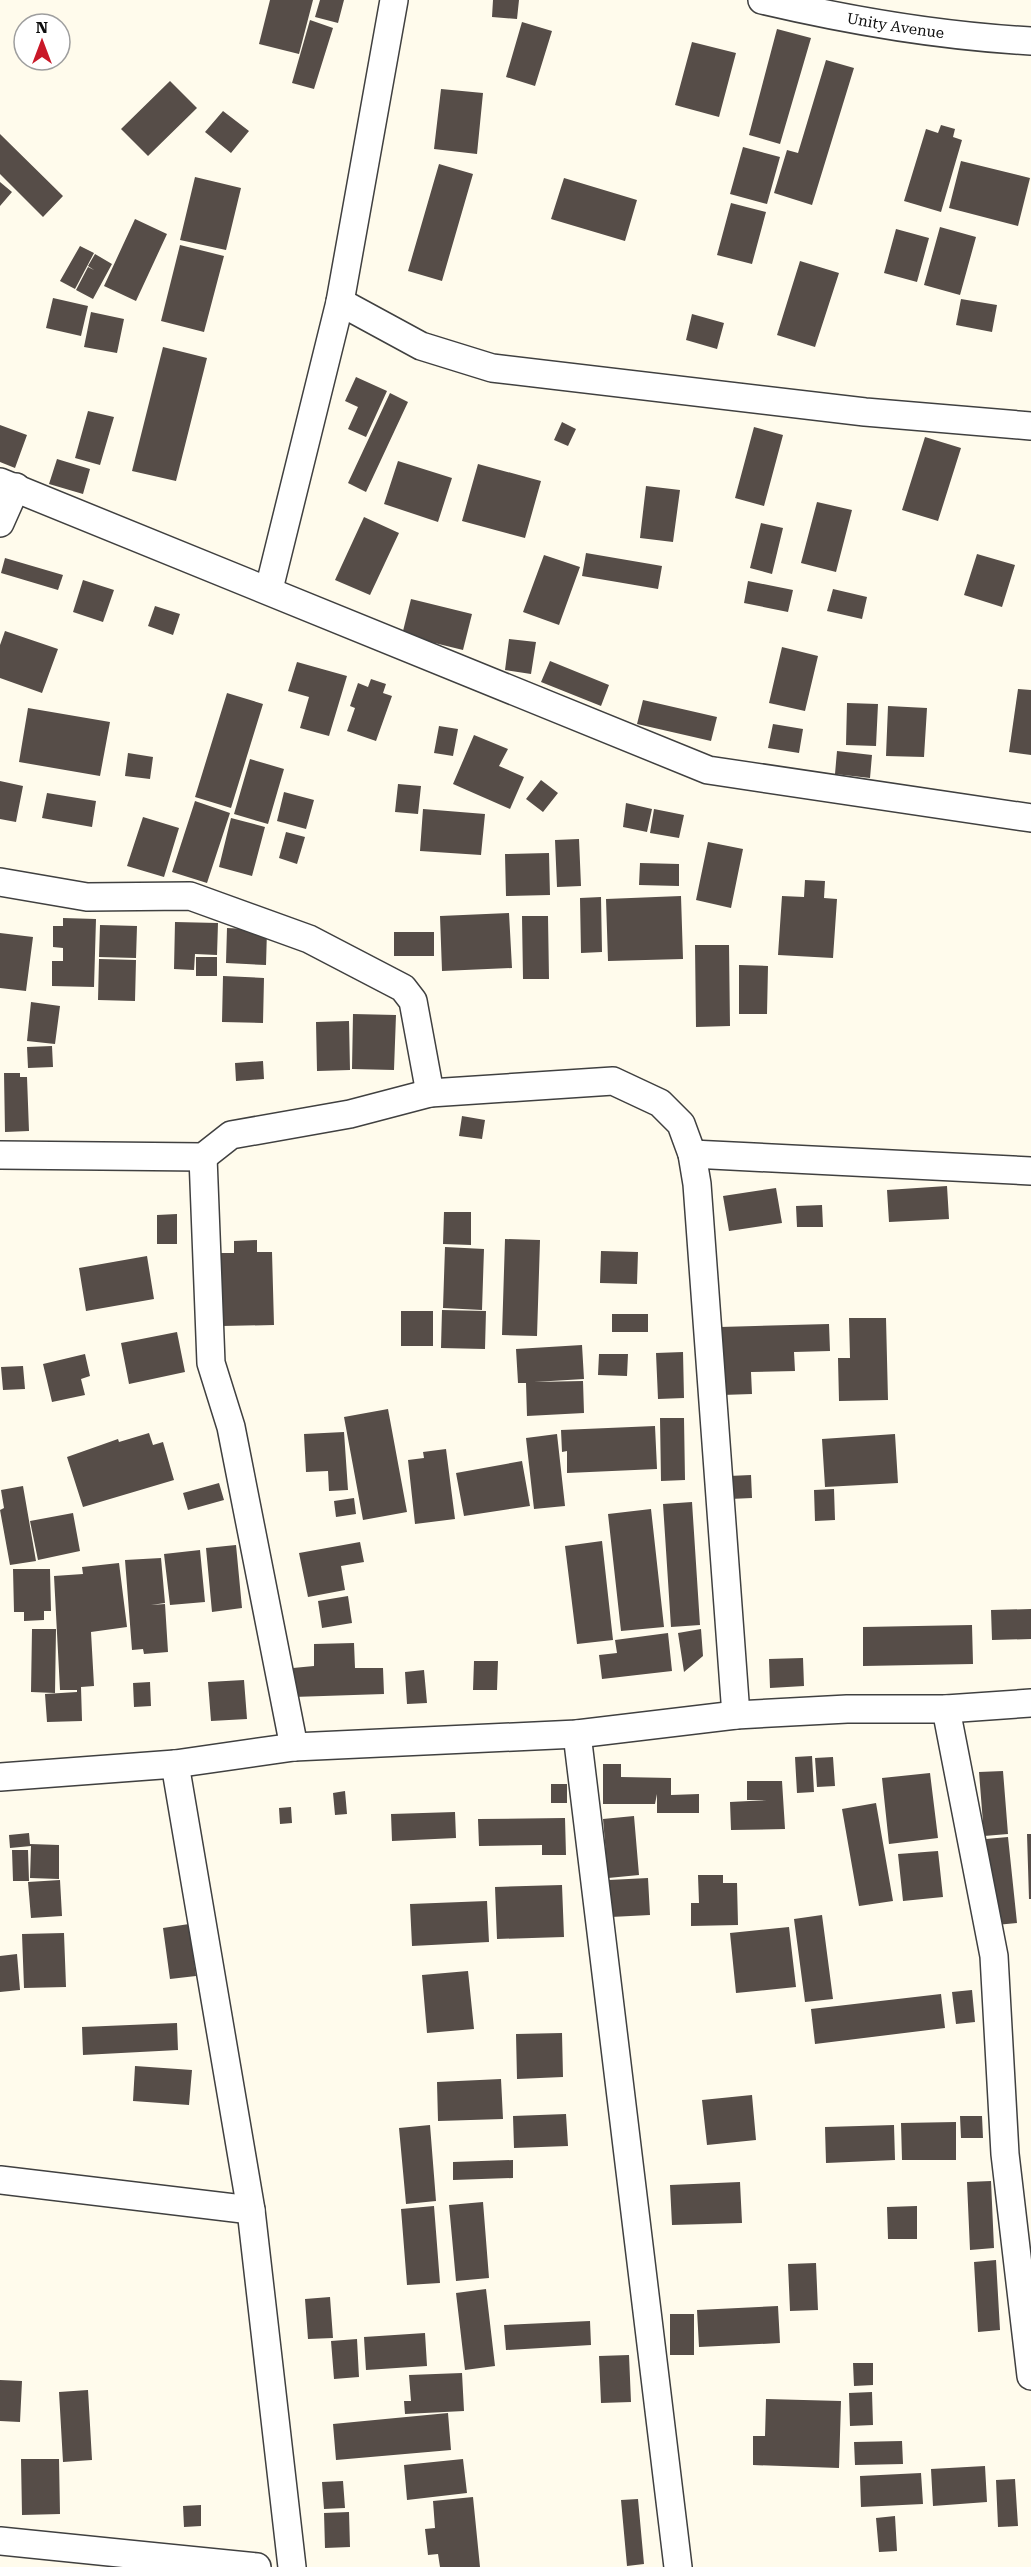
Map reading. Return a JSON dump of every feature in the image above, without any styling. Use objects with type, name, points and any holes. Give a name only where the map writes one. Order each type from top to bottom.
[{"type":"street","points":[[269,589],[340,302],[394,0]]},
{"type":"street","name":"Unity Avenue","points":[[762,0],[863,21],[968,37],[1031,41]]},
{"type":"street","points":[[340,302],[421,346],[492,368],[865,412],[1031,426]]},
{"type":"street","points":[[0,523],[8,484],[708,770],[1031,818]]},
{"type":"street","points":[[0,882],[87,897],[190,896],[309,939],[403,988],[413,1001],[430,1093]]},
{"type":"street","points":[[0,1155],[203,1157],[231,1135],[350,1114],[430,1093],[613,1081],[660,1103],[681,1124],[692,1154],[697,1184],[736,1715]]},
{"type":"street","points":[[692,1154],[1031,1171]]},
{"type":"street","points":[[203,1157],[211,1363],[231,1427],[294,1747]]},
{"type":"street","points":[[0,1777],[175,1764],[294,1747],[577,1734],[736,1715],[848,1709],[946,1709],[1031,1703]]},
{"type":"street","points":[[946,1709],[994,1956],[1005,2154],[1031,2376]]},
{"type":"street","points":[[577,1734],[678,2567]]},
{"type":"street","points":[[175,1764],[251,2210],[292,2567]]},
{"type":"street","points":[[0,2180],[251,2210]]},
{"type":"street","points":[[0,2541],[257,2567]]},
{"type":"building","points":[[270,0],[313,0],[299,54],[259,44]]},
{"type":"building","points":[[320,0],[344,0],[338,23],[315,17]]},
{"type":"building","points":[[493,0],[519,0],[517,19],[492,17]]},
{"type":"building","points":[[310,20],[333,28],[314,89],[292,83]]},
{"type":"building","points":[[522,22],[552,31],[535,86],[506,77]]},
{"type":"building","points":[[777,29],[811,38],[780,144],[749,135]]},
{"type":"building","points":[[692,42],[736,53],[719,117],[675,105]]},
{"type":"building","points":[[826,60],[854,68],[812,205],[774,193],[787,150],[798,153]]},
{"type":"building","points":[[170,81],[197,108],[148,156],[121,129]]},
{"type":"building","points":[[441,89],[483,93],[477,154],[434,149]]},
{"type":"building","points":[[223,111],[249,131],[231,153],[205,132]]},
{"type":"building","points":[[941,125],[955,129],[953,137],[962,140],[941,212],[904,201],[926,129],[938,133]]},
{"type":"building","points":[[0,134],[63,196],[43,217],[0,174]]},
{"type":"building","points":[[743,147],[780,157],[767,204],[730,194]]},
{"type":"building","points":[[961,161],[1030,178],[1018,226],[949,208]]},
{"type":"building","points":[[439,164],[473,174],[442,281],[408,271]]},
{"type":"building","points":[[195,177],[241,188],[226,250],[180,240]]},
{"type":"building","points":[[564,178],[637,200],[625,241],[551,219]]},
{"type":"building","points":[[0,182],[12,192],[0,206]]},
{"type":"building","points":[[731,203],[766,212],[752,264],[717,255]]},
{"type":"building","points":[[135,219],[167,234],[136,301],[104,286]]},
{"type":"building","points":[[940,227],[976,237],[960,295],[924,285]]},
{"type":"building","points":[[896,229],[929,238],[917,282],[884,273]]},
{"type":"building","points":[[180,245],[224,256],[204,332],[161,321]]},
{"type":"building","points":[[80,246],[94,253],[75,289],[60,281]]},
{"type":"building","points":[[95,254],[112,264],[93,299],[76,290],[88,267],[94,270],[88,266]]},
{"type":"building","points":[[800,261],[839,273],[815,347],[777,335]]},
{"type":"building","points":[[53,298],[88,306],[81,336],[46,328]]},
{"type":"building","points":[[961,299],[997,305],[992,332],[956,325]]},
{"type":"building","points":[[91,312],[124,319],[117,353],[84,347]]},
{"type":"building","points":[[692,314],[724,323],[717,349],[686,340]]},
{"type":"building","points":[[163,347],[207,358],[176,481],[132,471]]},
{"type":"building","points":[[356,377],[387,391],[366,437],[348,429],[358,407],[345,401]]},
{"type":"building","points":[[390,393],[408,402],[366,492],[348,483]]},
{"type":"building","points":[[88,411],[114,417],[100,465],[75,458]]},
{"type":"building","points":[[562,422],[576,429],[568,446],[554,440]]},
{"type":"building","points":[[0,425],[27,435],[15,468],[0,462]]},
{"type":"building","points":[[754,427],[783,435],[764,506],[735,498]]},
{"type":"building","points":[[925,437],[961,448],[938,521],[902,510]]},
{"type":"building","points":[[57,459],[90,469],[83,494],[49,484]]},
{"type":"building","points":[[398,461],[452,478],[438,522],[384,504]]},
{"type":"building","points":[[478,464],[541,481],[525,538],[462,521]]},
{"type":"building","points":[[646,486],[680,490],[673,542],[640,538]]},
{"type":"building","points":[[817,502],[852,510],[836,572],[801,563]]},
{"type":"building","points":[[364,517],[399,533],[370,595],[335,580]]},
{"type":"building","points":[[761,523],[783,528],[772,574],[750,568]]},
{"type":"building","points":[[586,553],[662,566],[658,589],[582,576]]},
{"type":"building","points":[[977,554],[1015,565],[1002,607],[964,595]]},
{"type":"building","points":[[544,555],[580,567],[559,625],[523,612]]},
{"type":"building","points":[[5,558],[63,575],[58,590],[1,573]]},
{"type":"building","points":[[83,580],[114,590],[103,622],[73,612]]},
{"type":"building","points":[[748,581],[793,590],[788,612],[744,603]]},
{"type":"building","points":[[833,589],[867,597],[862,619],[827,611]]},
{"type":"building","points":[[411,599],[472,614],[463,650],[402,635]]},
{"type":"building","points":[[155,606],[180,614],[173,635],[148,626]]},
{"type":"building","points":[[5,631],[58,649],[42,693],[0,678],[0,645]]},
{"type":"building","points":[[509,639],[536,642],[531,674],[505,670]]},
{"type":"building","points":[[782,647],[818,656],[805,711],[769,703]]},
{"type":"building","points":[[550,661],[609,685],[601,706],[541,682]]},
{"type":"building","points":[[297,662],[347,676],[329,736],[300,728],[309,697],[288,691]]},
{"type":"building","points":[[371,679],[386,684],[383,693],[392,696],[376,741],[347,731],[355,708],[350,706],[358,683],[368,687]]},
{"type":"building","points":[[1018,689],[1031,690],[1031,755],[1009,752]]},
{"type":"building","points":[[227,693],[263,704],[231,808],[195,797]]},
{"type":"building","points":[[643,700],[717,717],[711,741],[637,724]]},
{"type":"building","points":[[847,703],[878,704],[876,746],[846,745]]},
{"type":"building","points":[[888,706],[927,708],[924,757],[886,756]]},
{"type":"building","points":[[28,708],[110,722],[100,776],[19,762]]},
{"type":"building","points":[[773,724],[803,729],[799,753],[768,748]]},
{"type":"building","points":[[439,726],[458,729],[453,756],[434,753]]},
{"type":"building","points":[[474,735],[508,749],[499,766],[524,777],[510,809],[453,784]]},
{"type":"building","points":[[837,751],[872,755],[870,778],[835,774]]},
{"type":"building","points":[[128,753],[153,757],[150,779],[125,776]]},
{"type":"building","points":[[250,759],[284,769],[268,824],[234,814]]},
{"type":"building","points":[[541,780],[558,793],[543,812],[526,799]]},
{"type":"building","points":[[0,781],[23,786],[16,822],[0,819]]},
{"type":"building","points":[[398,784],[421,786],[418,814],[395,812]]},
{"type":"building","points":[[284,792],[314,800],[306,829],[277,821]]},
{"type":"building","points":[[47,793],[96,801],[92,827],[42,818]]},
{"type":"building","points":[[195,801],[230,813],[207,883],[172,872]]},
{"type":"building","points":[[626,803],[652,809],[647,832],[623,827]]},
{"type":"building","points":[[423,809],[485,814],[481,855],[420,851]]},
{"type":"building","points":[[654,809],[684,815],[679,838],[650,833]]},
{"type":"building","points":[[143,817],[179,828],[164,877],[127,866]]},
{"type":"building","points":[[231,818],[265,827],[252,876],[219,867]]},
{"type":"building","points":[[286,832],[305,837],[297,864],[279,858]]},
{"type":"building","points":[[579,839],[581,886],[557,887],[555,840]]},
{"type":"building","points":[[708,842],[743,849],[731,908],[696,900]]},
{"type":"building","points":[[549,853],[550,895],[506,896],[505,854]]},
{"type":"building","points":[[640,863],[679,864],[679,886],[639,885]]},
{"type":"building","points":[[805,880],[825,881],[824,898],[837,899],[833,958],[778,955],[782,896],[804,897]]},
{"type":"building","points":[[681,896],[683,959],[608,961],[606,899]]},
{"type":"building","points":[[601,897],[602,952],[581,953],[580,898]]},
{"type":"building","points":[[509,913],[512,968],[442,971],[440,916]]},
{"type":"building","points":[[522,916],[548,916],[549,979],[523,979]]},
{"type":"building","points":[[63,918],[96,919],[94,987],[52,986],[52,961],[63,961],[63,948],[53,947],[53,926],[63,926]]},
{"type":"building","points":[[175,922],[218,923],[217,955],[195,954],[194,970],[174,969]]},
{"type":"building","points":[[100,925],[137,926],[136,958],[99,957]]},
{"type":"building","points":[[227,928],[267,930],[266,965],[226,963]]},
{"type":"building","points":[[394,932],[434,932],[434,956],[394,956]]},
{"type":"building","points":[[0,933],[33,937],[26,991],[0,988]]},
{"type":"building","points":[[695,945],[729,945],[730,1026],[696,1027]]},
{"type":"building","points":[[196,957],[217,957],[217,976],[196,976]]},
{"type":"building","points":[[99,959],[136,960],[135,1001],[98,1000]]},
{"type":"building","points":[[739,965],[768,966],[767,1014],[739,1014]]},
{"type":"building","points":[[223,976],[264,978],[263,1023],[222,1022]]},
{"type":"building","points":[[31,1002],[60,1006],[55,1044],[27,1041]]},
{"type":"building","points":[[353,1014],[396,1015],[394,1070],[352,1069]]},
{"type":"building","points":[[349,1021],[350,1070],[317,1071],[316,1022]]},
{"type":"building","points":[[52,1046],[53,1067],[28,1068],[27,1047]]},
{"type":"building","points":[[263,1061],[264,1079],[236,1081],[235,1063]]},
{"type":"building","points":[[4,1073],[20,1073],[20,1077],[27,1077],[29,1131],[5,1132]]},
{"type":"building","points":[[462,1116],[485,1120],[482,1139],[459,1136]]},
{"type":"building","points":[[947,1186],[949,1219],[889,1222],[887,1190]]},
{"type":"building","points":[[776,1188],[782,1223],[729,1231],[723,1196]]},
{"type":"building","points":[[822,1205],[823,1227],[797,1227],[796,1206]]},
{"type":"building","points":[[444,1212],[471,1212],[471,1245],[443,1244]]},
{"type":"building","points":[[177,1214],[177,1244],[157,1244],[157,1215]]},
{"type":"building","points":[[505,1239],[540,1240],[537,1336],[502,1335]]},
{"type":"building","points":[[257,1240],[257,1252],[272,1252],[274,1325],[222,1326],[221,1253],[234,1253],[234,1241]]},
{"type":"building","points":[[445,1247],[484,1249],[482,1310],[443,1308]]},
{"type":"building","points":[[601,1251],[638,1252],[637,1284],[600,1283]]},
{"type":"building","points":[[147,1256],[154,1299],[86,1311],[79,1268]]},
{"type":"building","points":[[442,1310],[486,1311],[485,1349],[441,1348]]},
{"type":"building","points":[[401,1311],[433,1311],[433,1346],[401,1346]]},
{"type":"building","points":[[612,1314],[648,1314],[648,1332],[612,1332]]},
{"type":"building","points":[[849,1318],[886,1318],[888,1400],[839,1401],[838,1358],[850,1358]]},
{"type":"building","points":[[829,1324],[830,1351],[794,1352],[795,1371],[751,1372],[752,1394],[722,1395],[720,1327]]},
{"type":"building","points":[[177,1332],[185,1372],[129,1384],[121,1343]]},
{"type":"building","points":[[582,1345],[584,1379],[534,1382],[583,1381],[584,1413],[527,1416],[526,1383],[518,1383],[516,1349]]},
{"type":"building","points":[[683,1352],[684,1398],[658,1399],[656,1353]]},
{"type":"building","points":[[85,1354],[90,1376],[81,1379],[85,1395],[52,1402],[43,1364]]},
{"type":"building","points":[[599,1354],[628,1354],[627,1376],[598,1375]]},
{"type":"building","points":[[23,1366],[25,1389],[3,1390],[1,1367]]},
{"type":"building","points":[[388,1409],[407,1512],[363,1520],[344,1417]]},
{"type":"building","points":[[660,1418],[684,1418],[685,1480],[661,1481]]},
{"type":"building","points":[[655,1426],[657,1469],[567,1473],[567,1451],[562,1452],[561,1430]]},
{"type":"building","points":[[344,1432],[348,1490],[329,1491],[328,1471],[306,1472],[304,1434]]},
{"type":"building","points":[[149,1433],[153,1445],[163,1442],[174,1480],[83,1507],[67,1457],[118,1439],[119,1442]]},
{"type":"building","points":[[557,1434],[565,1506],[534,1509],[526,1438]]},
{"type":"building","points":[[895,1434],[898,1483],[825,1487],[822,1439]]},
{"type":"building","points":[[446,1449],[455,1519],[415,1524],[408,1460],[424,1458],[423,1452]]},
{"type":"building","points":[[522,1461],[530,1506],[464,1516],[456,1473]]},
{"type":"building","points":[[751,1475],[752,1498],[730,1499],[729,1476]]},
{"type":"building","points":[[219,1483],[224,1500],[188,1510],[183,1493]]},
{"type":"building","points":[[23,1486],[36,1561],[10,1565],[0,1510],[4,1508],[1,1490]]},
{"type":"building","points":[[834,1489],[835,1520],[815,1521],[814,1490]]},
{"type":"building","points":[[354,1498],[356,1514],[336,1517],[334,1501]]},
{"type":"building","points":[[692,1502],[700,1625],[671,1627],[663,1504]]},
{"type":"building","points":[[651,1509],[664,1627],[621,1631],[608,1514]]},
{"type":"building","points":[[73,1513],[80,1551],[38,1560],[30,1521]]},
{"type":"building","points":[[602,1541],[613,1640],[577,1644],[565,1546]]},
{"type":"building","points":[[360,1542],[364,1562],[341,1566],[345,1590],[308,1597],[299,1553]]},
{"type":"building","points":[[236,1545],[242,1608],[212,1612],[206,1548]]},
{"type":"building","points":[[200,1550],[205,1602],[170,1605],[164,1554]]},
{"type":"building","points":[[161,1558],[165,1603],[151,1605],[165,1604],[168,1652],[144,1654],[143,1649],[132,1650],[125,1560]]},
{"type":"building","points":[[119,1563],[127,1627],[91,1632],[94,1686],[81,1687],[82,1721],[47,1722],[45,1694],[77,1692],[77,1690],[60,1690],[54,1576],[83,1574],[82,1567]]},
{"type":"building","points":[[13,1569],[50,1569],[51,1611],[44,1611],[44,1620],[24,1621],[24,1612],[14,1612]]},
{"type":"building","points":[[348,1596],[352,1623],[322,1628],[318,1601]]},
{"type":"building","points":[[1031,1609],[1031,1639],[992,1640],[991,1610]]},
{"type":"building","points":[[972,1625],[973,1664],[863,1666],[863,1627]]},
{"type":"building","points":[[32,1629],[56,1629],[55,1693],[31,1692]]},
{"type":"building","points":[[701,1629],[703,1656],[684,1672],[678,1633]]},
{"type":"building","points":[[668,1633],[672,1671],[602,1679],[599,1655],[617,1653],[615,1640]]},
{"type":"building","points":[[354,1643],[355,1668],[383,1668],[384,1694],[293,1697],[293,1668],[314,1666],[314,1644]]},
{"type":"building","points":[[803,1658],[804,1686],[770,1688],[769,1659]]},
{"type":"building","points":[[474,1661],[498,1661],[497,1690],[473,1690]]},
{"type":"building","points":[[424,1670],[427,1703],[407,1704],[405,1672]]},
{"type":"building","points":[[244,1680],[247,1719],[211,1721],[208,1682]]},
{"type":"building","points":[[150,1682],[151,1706],[134,1707],[133,1683]]},
{"type":"building","points":[[812,1756],[814,1792],[797,1793],[795,1757]]},
{"type":"building","points":[[833,1757],[835,1786],[817,1787],[815,1758]]},
{"type":"building","points":[[603,1764],[621,1764],[621,1777],[671,1778],[671,1795],[699,1794],[699,1813],[657,1813],[657,1794],[655,1804],[603,1804]]},
{"type":"building","points":[[1003,1771],[1008,1834],[984,1836],[979,1772]]},
{"type":"building","points":[[930,1773],[938,1838],[889,1844],[882,1778]]},
{"type":"building","points":[[747,1781],[782,1781],[785,1829],[731,1830],[730,1802],[767,1800],[747,1800]]},
{"type":"building","points":[[551,1784],[567,1784],[567,1803],[551,1803]]},
{"type":"building","points":[[345,1791],[347,1814],[335,1815],[333,1793]]},
{"type":"building","points":[[876,1803],[893,1901],[859,1906],[842,1809]]},
{"type":"building","points":[[291,1807],[292,1823],[280,1824],[279,1808]]},
{"type":"building","points":[[455,1812],[456,1838],[392,1841],[391,1814]]},
{"type":"building","points":[[634,1816],[639,1875],[608,1878],[603,1819]]},
{"type":"building","points":[[565,1818],[566,1855],[542,1855],[542,1845],[479,1846],[478,1819]]},
{"type":"building","points":[[29,1833],[30,1844],[59,1845],[59,1879],[30,1878],[31,1846],[10,1848],[9,1835]]},
{"type":"building","points":[[1027,1834],[1031,1834],[1031,1899],[1029,1899]]},
{"type":"building","points":[[1008,1837],[1017,1923],[996,1925],[986,1839]]},
{"type":"building","points":[[12,1850],[28,1850],[29,1881],[13,1881]]},
{"type":"building","points":[[938,1851],[943,1897],[903,1901],[898,1854]]},
{"type":"building","points":[[698,1875],[723,1875],[723,1883],[737,1883],[738,1925],[691,1926],[691,1903],[699,1903]]},
{"type":"building","points":[[648,1878],[650,1915],[611,1917],[609,1880]]},
{"type":"building","points":[[60,1880],[62,1916],[31,1918],[28,1882]]},
{"type":"building","points":[[562,1885],[564,1937],[497,1939],[495,1887]]},
{"type":"building","points":[[487,1901],[489,1942],[412,1946],[410,1904]]},
{"type":"building","points":[[822,1915],[833,1999],[805,2002],[794,1919]]},
{"type":"building","points":[[189,1924],[196,1976],[170,1979],[163,1928]]},
{"type":"building","points":[[789,1927],[796,1987],[736,1993],[730,1933]]},
{"type":"building","points":[[64,1933],[66,1987],[24,1988],[22,1934]]},
{"type":"building","points":[[17,1954],[20,1990],[0,1992],[0,1956]]},
{"type":"building","points":[[468,1971],[474,2029],[427,2033],[422,1975]]},
{"type":"building","points":[[972,1990],[975,2022],[956,2024],[952,1992]]},
{"type":"building","points":[[941,1994],[945,2028],[815,2044],[811,2009]]},
{"type":"building","points":[[177,2023],[178,2050],[83,2055],[82,2027]]},
{"type":"building","points":[[562,2033],[563,2077],[517,2079],[516,2034]]},
{"type":"building","points":[[135,2066],[192,2070],[189,2105],[133,2101]]},
{"type":"building","points":[[501,2079],[503,2119],[438,2121],[437,2082]]},
{"type":"building","points":[[752,2095],[756,2140],[707,2145],[702,2100]]},
{"type":"building","points":[[566,2114],[568,2146],[514,2148],[513,2116]]},
{"type":"building","points":[[960,2116],[982,2116],[983,2138],[961,2138]]},
{"type":"building","points":[[956,2122],[956,2160],[902,2160],[901,2123]]},
{"type":"building","points":[[430,2125],[436,2201],[406,2204],[399,2128]]},
{"type":"building","points":[[894,2125],[895,2160],[826,2163],[825,2127]]},
{"type":"building","points":[[513,2160],[513,2178],[453,2180],[453,2162]]},
{"type":"building","points":[[991,2181],[994,2248],[970,2250],[967,2182]]},
{"type":"building","points":[[740,2182],[742,2223],[672,2225],[670,2185]]},
{"type":"building","points":[[483,2202],[489,2278],[456,2281],[449,2205]]},
{"type":"building","points":[[434,2206],[440,2283],[407,2285],[401,2209]]},
{"type":"building","points":[[917,2206],[917,2239],[888,2239],[887,2207]]},
{"type":"building","points":[[996,2260],[1000,2330],[978,2332],[974,2262]]},
{"type":"building","points":[[816,2263],[818,2310],[790,2311],[788,2264]]},
{"type":"building","points":[[486,2289],[495,2366],[465,2370],[456,2293]]},
{"type":"building","points":[[330,2297],[333,2338],[308,2339],[305,2299]]},
{"type":"building","points":[[778,2306],[780,2343],[699,2347],[697,2310]]},
{"type":"building","points":[[670,2314],[694,2314],[694,2355],[670,2355]]},
{"type":"building","points":[[590,2321],[591,2345],[506,2350],[504,2325]]},
{"type":"building","points":[[425,2333],[427,2366],[366,2370],[364,2337]]},
{"type":"building","points":[[357,2339],[359,2377],[334,2379],[331,2341]]},
{"type":"building","points":[[629,2355],[631,2402],[601,2403],[599,2356]]},
{"type":"building","points":[[853,2363],[873,2363],[873,2385],[854,2386]]},
{"type":"building","points":[[462,2373],[464,2411],[405,2414],[404,2401],[411,2401],[409,2375]]},
{"type":"building","points":[[0,2380],[22,2381],[20,2422],[0,2421]]},
{"type":"building","points":[[88,2390],[92,2460],[63,2462],[59,2392]]},
{"type":"building","points":[[872,2392],[873,2425],[850,2426],[849,2393]]},
{"type":"building","points":[[766,2399],[841,2401],[839,2468],[753,2465],[753,2436],[765,2436]]},
{"type":"building","points":[[448,2413],[451,2450],[336,2460],[333,2424]]},
{"type":"building","points":[[902,2441],[903,2464],[855,2465],[854,2442]]},
{"type":"building","points":[[21,2459],[59,2459],[60,2514],[22,2515]]},
{"type":"building","points":[[463,2459],[467,2493],[407,2500],[404,2465]]},
{"type":"building","points":[[985,2466],[987,2502],[933,2506],[931,2469]]},
{"type":"building","points":[[921,2473],[923,2504],[861,2507],[860,2476]]},
{"type":"building","points":[[1015,2479],[1018,2526],[998,2527],[996,2480]]},
{"type":"building","points":[[343,2481],[345,2508],[324,2509],[322,2482]]},
{"type":"building","points":[[473,2497],[480,2567],[440,2567],[438,2554],[428,2555],[425,2529],[435,2528],[433,2501]]},
{"type":"building","points":[[638,2499],[644,2564],[627,2566],[621,2500]]},
{"type":"building","points":[[201,2505],[201,2526],[184,2527],[183,2506]]},
{"type":"building","points":[[349,2512],[350,2547],[325,2548],[324,2513]]},
{"type":"building","points":[[895,2516],[897,2551],[879,2552],[876,2518]]}]
